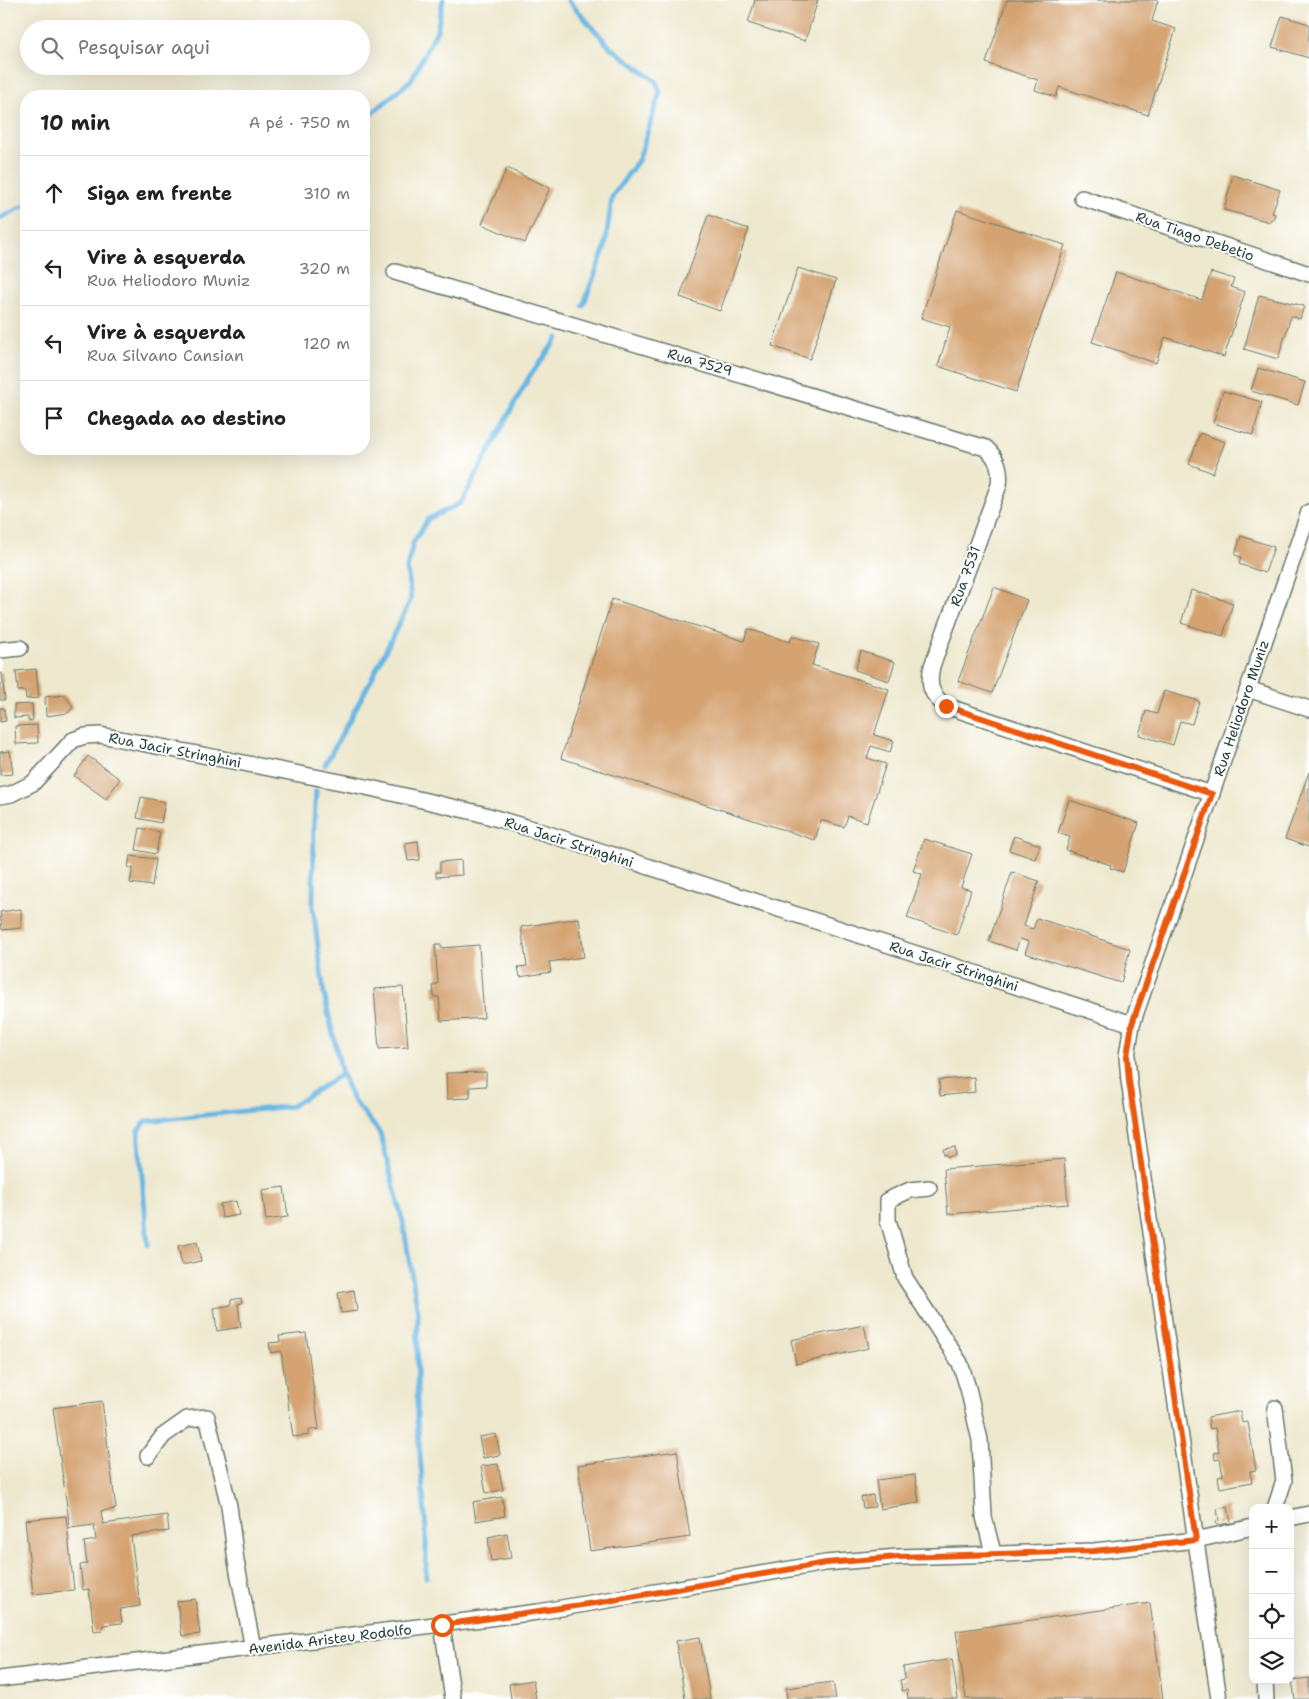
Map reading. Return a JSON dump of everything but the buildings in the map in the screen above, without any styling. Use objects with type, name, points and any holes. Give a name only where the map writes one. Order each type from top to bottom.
[{"type":"street","name":"Rua Tiago Debetio","points":[[1082,198],[1309,274]]},
{"type":"street","name":"Rua 7529","points":[[395,272],[978,444],[986,448],[998,463]]},
{"type":"street","name":"Rua 7531","points":[[998,463],[999,485],[932,666],[929,680],[931,690],[937,699],[946,706],[1212,794]]},
{"type":"street","name":"Rua Heliodoro Muniz","points":[[1219,1699],[1129,1081],[1127,1056],[1132,1024],[1309,512]]},
{"type":"street","points":[[0,650],[20,648]]},
{"type":"street","points":[[1248,689],[1309,709]]},
{"type":"street","name":"Rua Jacir Stringhini","points":[[6,795],[33,783],[73,740],[84,736],[100,735],[366,787],[420,799],[536,830],[1132,1024]]},
{"type":"street","points":[[930,1188],[910,1190],[888,1200],[888,1220],[905,1278],[942,1332],[960,1363],[968,1388],[980,1440],[984,1517],[993,1554]]},
{"type":"street","points":[[1275,1408],[1284,1480],[1276,1504]]},
{"type":"street","points":[[148,1456],[163,1436],[187,1419],[207,1417],[229,1506],[236,1561],[253,1648]]},
{"type":"street","points":[[1294,1517],[1309,1514]]},
{"type":"street","name":"Avenida Aristeu Rodolfo","points":[[0,1679],[442,1625],[602,1602],[826,1563],[898,1557],[1094,1551],[1196,1540],[1249,1528]]},
{"type":"street","points":[[442,1625],[453,1699]]},
{"type":"street","points":[[1265,1684],[1266,1699]]},
{"type":"waterway","points":[[370,115],[411,80],[437,30],[443,0]]},
{"type":"waterway","points":[[568,0],[610,47],[656,81],[660,92],[639,159],[612,197],[605,247],[583,306]]},
{"type":"waterway","points":[[0,218],[20,208]]},
{"type":"waterway","points":[[325,765],[371,680],[411,599],[407,568],[413,543],[428,519],[461,503],[529,377],[558,338]]},
{"type":"waterway","points":[[316,791],[313,907],[324,994],[342,1074],[353,1100],[380,1133],[403,1222],[418,1313],[417,1418],[426,1529],[426,1577]]},
{"type":"waterway","points":[[148,1245],[138,1130],[147,1121],[292,1106],[342,1074]]},
{"type":"route","points":[[442,1625],[652,1594],[826,1563],[898,1557],[1094,1551],[1196,1540],[1129,1081],[1127,1056],[1132,1024],[1212,794],[946,706]]}]
